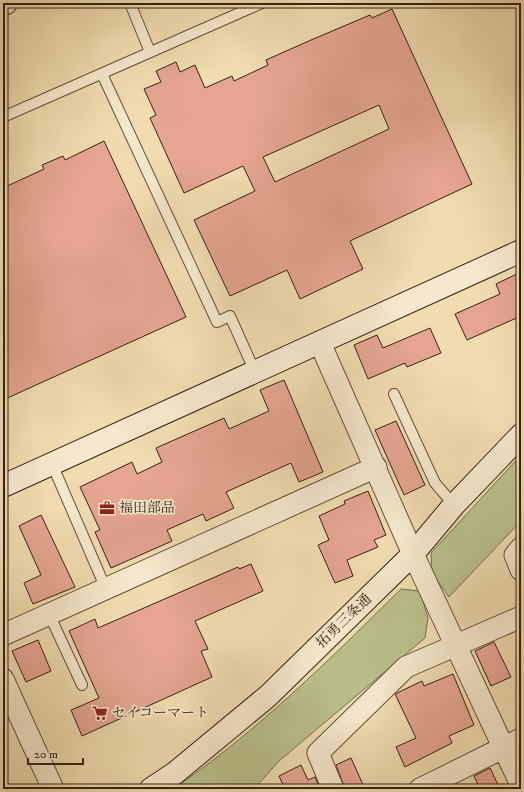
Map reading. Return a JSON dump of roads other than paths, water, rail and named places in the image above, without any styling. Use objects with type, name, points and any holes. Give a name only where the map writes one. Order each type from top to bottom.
[{"type":"street","points":[[3,486],[521,251]]},
{"type":"street","points":[[320,343],[413,554],[457,646],[512,743],[521,785]]},
{"type":"street","name":"拓勇三条通","points":[[151,789],[175,773],[268,696],[413,554],[454,505],[521,435]]},
{"type":"street","points":[[3,635],[376,468]]},
{"type":"street","points":[[521,548],[515,554],[521,570]]},
{"type":"street","points":[[333,789],[318,753],[406,667],[521,617]]},
{"type":"street","points":[[3,679],[53,789]]},
{"type":"street","points":[[420,789],[512,743]]},
{"type":"lane","points":[[130,3],[150,52]]},
{"type":"lane","points":[[3,117],[262,3]]},
{"type":"lane","points":[[102,74],[217,322],[230,316],[255,372]]},
{"type":"lane","points":[[394,394],[435,483],[454,505]]},
{"type":"lane","points":[[52,464],[106,589]]},
{"type":"lane","points":[[49,614],[82,685]]},
{"type":"place","name":"福田部品","points":[[107,508]]},
{"type":"place","name":"セイコーマート","points":[[100,713]]}]
